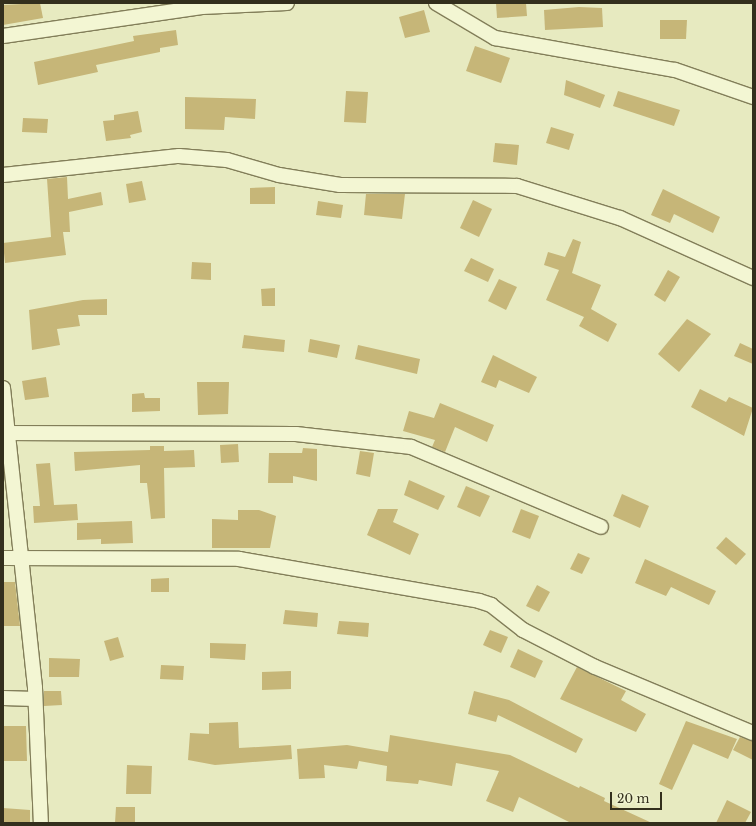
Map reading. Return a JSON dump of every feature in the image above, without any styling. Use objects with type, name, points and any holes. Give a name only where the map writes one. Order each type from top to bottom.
[{"type":"street","points":[[3,36],[202,7],[287,3]]},
{"type":"street","points":[[436,3],[495,38],[675,70],[753,97]]},
{"type":"street","points":[[3,175],[178,156],[227,160],[283,176],[340,185],[516,186],[620,218],[753,278]]},
{"type":"street","points":[[3,388],[6,433],[23,558],[35,699],[41,823]]},
{"type":"street","points":[[6,433],[296,434],[411,447],[601,527]]},
{"type":"street","points":[[3,558],[239,558],[479,601],[491,605],[523,630],[595,667],[753,733]]},
{"type":"street","points":[[3,698],[35,699]]},
{"type":"building","points":[[40,3],[43,18],[3,25],[3,5]]},
{"type":"building","points":[[496,3],[526,3],[527,16],[497,18]]},
{"type":"building","points":[[579,7],[602,8],[603,27],[545,30],[544,10]]},
{"type":"building","points":[[424,10],[430,32],[405,38],[399,17]]},
{"type":"building","points":[[660,20],[687,20],[686,39],[660,39]]},
{"type":"building","points":[[176,30],[178,45],[160,48],[160,52],[96,65],[98,72],[38,85],[34,62],[134,41],[133,36]]},
{"type":"building","points":[[475,46],[510,58],[501,83],[466,71]]},
{"type":"building","points":[[566,80],[605,95],[600,108],[564,95]]},
{"type":"building","points":[[346,91],[368,92],[366,123],[344,122]]},
{"type":"building","points":[[618,91],[680,110],[674,126],[613,106]]},
{"type":"building","points":[[185,97],[256,99],[255,119],[225,117],[224,130],[185,129]]},
{"type":"building","points":[[138,111],[142,132],[130,135],[131,138],[106,141],[103,121],[114,120],[114,115]]},
{"type":"building","points":[[23,118],[48,119],[47,133],[22,132]]},
{"type":"building","points":[[551,127],[574,134],[569,150],[546,143]]},
{"type":"building","points":[[495,143],[519,145],[517,165],[493,162]]},
{"type":"building","points":[[67,177],[68,199],[101,192],[103,205],[69,212],[70,232],[63,232],[66,255],[5,263],[3,243],[51,237],[47,179]]},
{"type":"building","points":[[142,181],[146,200],[129,203],[126,184]]},
{"type":"building","points":[[275,187],[275,204],[250,204],[250,188]]},
{"type":"building","points":[[663,189],[720,217],[713,233],[674,214],[670,223],[651,215]]},
{"type":"building","points":[[366,194],[405,194],[402,219],[364,215]]},
{"type":"building","points":[[473,200],[492,209],[479,237],[460,228]]},
{"type":"building","points":[[318,201],[343,205],[341,218],[316,215]]},
{"type":"building","points":[[573,239],[581,242],[572,273],[601,285],[591,309],[617,324],[608,342],[579,326],[584,317],[546,300],[559,270],[544,265],[548,252],[565,257]]},
{"type":"building","points":[[471,258],[494,269],[488,282],[464,271]]},
{"type":"building","points":[[192,262],[211,263],[211,280],[191,279]]},
{"type":"building","points":[[668,270],[680,277],[665,302],[654,295]]},
{"type":"building","points":[[499,279],[517,287],[506,310],[488,301]]},
{"type":"building","points":[[275,288],[275,306],[262,306],[261,289]]},
{"type":"building","points":[[107,299],[107,315],[78,315],[80,326],[57,329],[60,345],[32,350],[29,310],[83,300]]},
{"type":"building","points":[[687,319],[711,334],[679,372],[658,354]]},
{"type":"building","points":[[244,335],[285,340],[284,352],[242,348]]},
{"type":"building","points":[[310,339],[340,345],[337,358],[308,352]]},
{"type":"building","points":[[740,343],[753,349],[753,364],[734,356]]},
{"type":"building","points":[[358,345],[420,359],[417,374],[355,359]]},
{"type":"building","points":[[493,355],[537,377],[529,393],[499,380],[496,388],[481,382]]},
{"type":"building","points":[[46,377],[49,397],[25,400],[22,381]]},
{"type":"building","points":[[197,382],[229,382],[228,414],[198,415]]},
{"type":"building","points":[[700,389],[726,402],[729,397],[753,408],[744,436],[691,407]]},
{"type":"building","points":[[144,393],[145,398],[160,398],[160,411],[132,412],[132,394]]},
{"type":"building","points":[[440,403],[494,425],[487,442],[455,427],[445,452],[432,447],[435,440],[403,431],[409,411],[434,418]]},
{"type":"building","points":[[238,444],[239,462],[221,463],[220,445]]},
{"type":"building","points":[[150,446],[164,446],[164,451],[194,450],[195,467],[164,468],[165,518],[151,519],[147,483],[140,483],[140,465],[75,471],[74,452],[150,450]]},
{"type":"building","points":[[303,448],[317,449],[317,481],[293,476],[293,483],[268,483],[269,453],[302,453]]},
{"type":"building","points":[[360,451],[374,453],[370,477],[356,474]]},
{"type":"building","points":[[50,463],[54,505],[77,504],[78,520],[34,523],[33,506],[40,506],[36,464]]},
{"type":"building","points":[[409,480],[445,496],[438,510],[404,495]]},
{"type":"building","points":[[466,486],[490,496],[480,517],[457,507]]},
{"type":"building","points":[[622,494],[649,506],[640,528],[613,516]]},
{"type":"building","points":[[378,509],[398,509],[393,522],[419,534],[410,555],[367,535]]},
{"type":"building","points":[[521,509],[539,516],[530,539],[512,532]]},
{"type":"building","points":[[238,510],[259,510],[276,516],[270,548],[212,548],[212,519],[238,520]]},
{"type":"building","points":[[132,521],[133,543],[101,544],[101,539],[77,540],[77,523]]},
{"type":"building","points":[[726,537],[746,554],[736,565],[716,548]]},
{"type":"building","points":[[578,553],[590,558],[582,574],[570,569]]},
{"type":"building","points":[[645,559],[716,591],[709,605],[671,587],[666,596],[635,583]]},
{"type":"building","points":[[169,578],[169,592],[151,592],[151,579]]},
{"type":"building","points":[[3,582],[15,582],[20,626],[3,626]]},
{"type":"building","points":[[537,585],[550,592],[539,612],[526,606]]},
{"type":"building","points":[[285,610],[318,613],[317,627],[283,624]]},
{"type":"building","points":[[339,621],[369,623],[368,637],[337,634]]},
{"type":"building","points":[[490,630],[508,637],[501,653],[483,645]]},
{"type":"building","points":[[118,637],[124,657],[110,661],[104,641]]},
{"type":"building","points":[[210,643],[246,644],[245,660],[210,658]]},
{"type":"building","points":[[518,649],[543,661],[535,678],[510,667]]},
{"type":"building","points":[[49,658],[80,659],[79,677],[49,677]]},
{"type":"building","points":[[161,665],[184,666],[183,680],[160,679]]},
{"type":"building","points":[[577,667],[626,691],[621,700],[646,714],[636,732],[560,699]]},
{"type":"building","points":[[291,671],[291,689],[262,690],[262,672]]},
{"type":"building","points":[[44,691],[61,691],[62,705],[44,706]]},
{"type":"building","points":[[474,691],[509,700],[583,739],[576,753],[498,715],[496,722],[468,714]]},
{"type":"building","points":[[686,721],[737,739],[728,759],[693,744],[672,790],[659,784]]},
{"type":"building","points":[[238,722],[239,748],[291,745],[292,759],[215,765],[188,760],[190,733],[209,734],[209,723]]},
{"type":"building","points":[[3,726],[26,726],[27,761],[3,761]]},
{"type":"building","points":[[390,735],[510,755],[579,788],[580,786],[605,798],[604,801],[652,823],[571,823],[519,797],[513,812],[486,801],[499,771],[456,763],[452,786],[419,780],[418,784],[386,781],[387,766],[359,761],[357,769],[324,765],[325,778],[299,779],[297,749],[347,745],[388,752]]},
{"type":"building","points":[[740,737],[753,741],[753,760],[733,750]]},
{"type":"building","points":[[127,765],[152,766],[151,794],[126,794]]},
{"type":"building","points":[[727,800],[751,812],[745,823],[716,823]]},
{"type":"building","points":[[116,807],[135,807],[135,823],[115,823]]},
{"type":"building","points":[[3,808],[30,810],[30,823],[3,823]]}]
